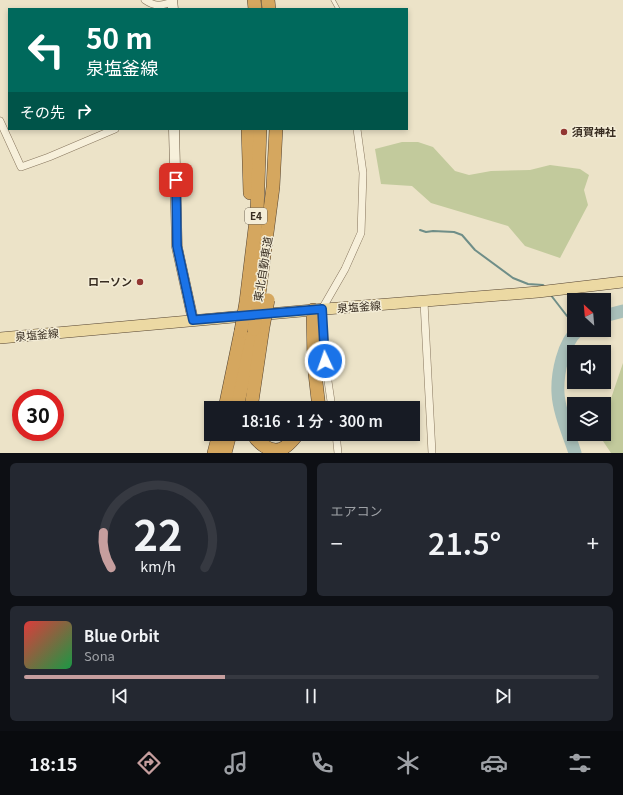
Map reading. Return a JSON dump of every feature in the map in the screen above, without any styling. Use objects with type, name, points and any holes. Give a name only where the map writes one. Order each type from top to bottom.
[{"type":"highway","points":[[248,130],[251,212],[250,269]]},
{"type":"highway","name":"東北自動車道","points":[[257,302],[250,269],[257,204],[260,130]]},
{"type":"highway","name":"東北自動車道","points":[[238,401],[253,329],[269,226],[277,130]]},
{"type":"highway","points":[[251,401],[253,329],[257,302]]},
{"type":"highway","points":[[318,310],[314,364],[318,401]]},
{"type":"highway","name":"東北自動車道","points":[[227,401],[253,329]]},
{"type":"highway","points":[[214,453],[217,441]]},
{"type":"highway","points":[[225,453],[228,441]]},
{"type":"highway","points":[[258,441],[268,448],[286,451],[297,441]]},
{"type":"highway","points":[[286,451],[293,441]]},
{"type":"main road","name":"泉塩釜線","points":[[0,338],[193,320],[554,291],[623,282]]},
{"type":"street","points":[[145,0],[153,6],[172,4]]},
{"type":"street","points":[[0,121],[3,137],[21,167],[49,157],[113,130]]},
{"type":"street","points":[[174,130],[177,246],[193,320]]},
{"type":"street","points":[[331,401],[318,310],[345,269],[361,234],[363,173],[357,130]]},
{"type":"street","points":[[424,302],[432,453]]},
{"type":"street","points":[[337,441],[338,453]]},
{"type":"green space","points":[[402,142],[418,142],[433,147],[455,171],[469,175],[491,171],[530,170],[550,165],[580,169],[589,175],[584,190],[588,205],[560,258],[525,246],[508,226],[431,203],[412,186],[381,184],[375,149]]},
{"type":"green space","points":[[623,363],[623,453],[611,453],[603,441],[611,441],[611,398]]},
{"type":"waterway","points":[[420,230],[426,232],[454,232],[462,235],[475,250],[513,278],[528,284],[543,285],[545,287]]},
{"type":"waterway","points":[[550,294],[567,316]]},
{"type":"waterway","points":[[611,314],[623,311]]},
{"type":"waterway","points":[[572,337],[568,343],[562,359],[558,393],[560,408],[575,453]]},
{"type":"place","name":"須賀神社","points":[[564,132]]},
{"type":"place","name":"ローソン","points":[[140,282]]},
{"type":"route","points":[[176,180],[177,246],[193,320],[322,309],[325,361]]}]
